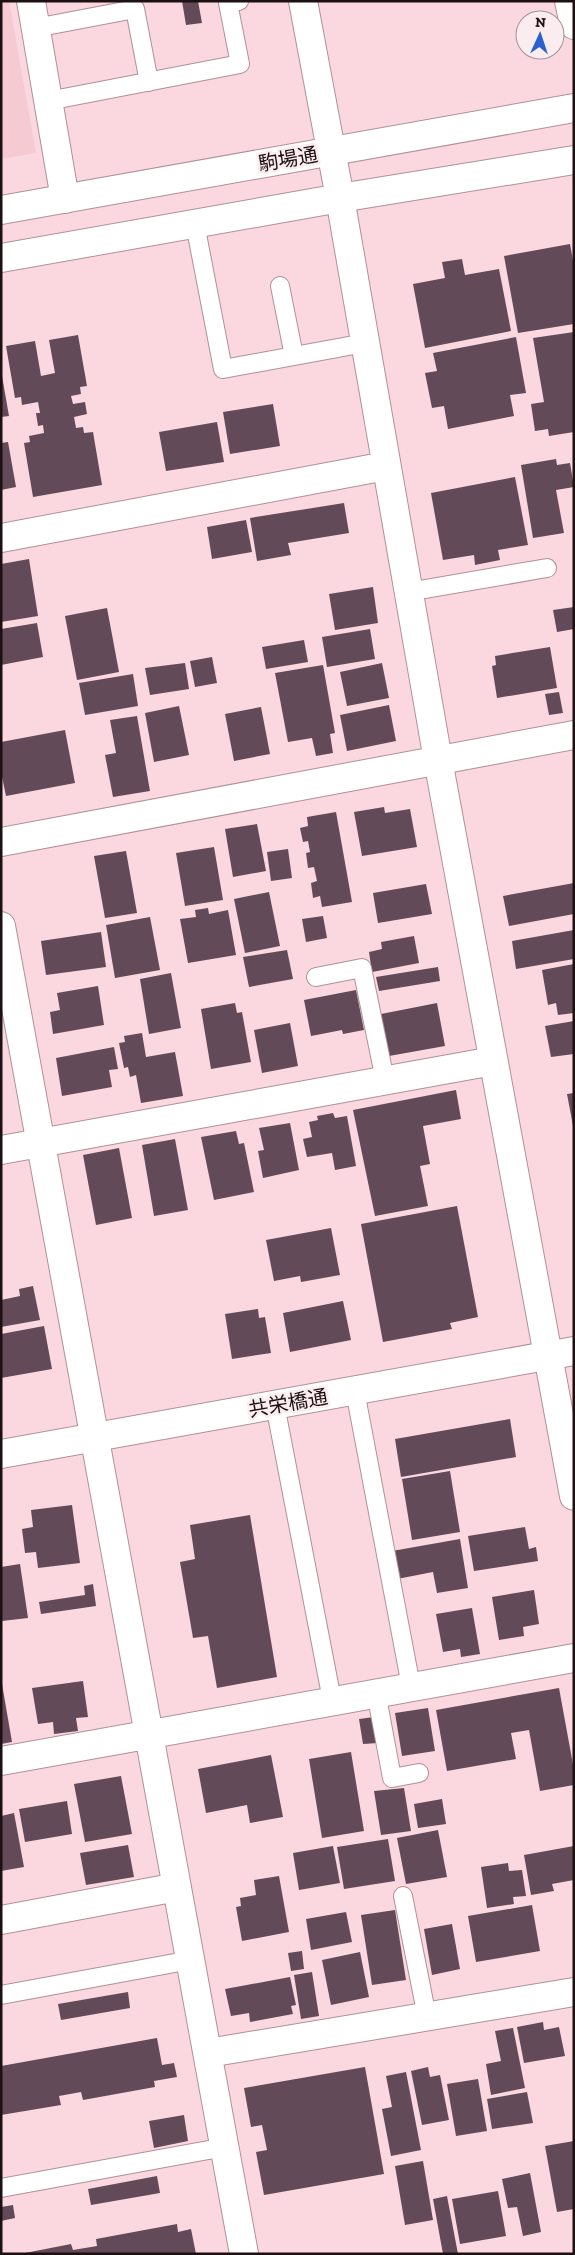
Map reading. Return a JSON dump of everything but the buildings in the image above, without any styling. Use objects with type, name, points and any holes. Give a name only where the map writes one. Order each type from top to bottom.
[{"type":"street","points":[[31,1],[65,199]]},
{"type":"street","points":[[303,1],[340,198],[438,760],[574,1496]]},
{"type":"street","points":[[569,1],[574,25]]},
{"type":"street","name":"駒場通","points":[[1,210],[574,108]]},
{"type":"street","points":[[1,258],[340,198],[574,160]]},
{"type":"street","points":[[1,538],[386,466]]},
{"type":"street","points":[[1,842],[574,735]]},
{"type":"street","points":[[1,926],[244,2254]]},
{"type":"street","points":[[1,1150],[493,1061]]},
{"type":"street","name":"共栄橋通","points":[[1,1454],[574,1351]]},
{"type":"street","points":[[1,1761],[376,1692],[574,1658]]},
{"type":"street","points":[[1,1920],[177,1887]]},
{"type":"street","points":[[208,2053],[574,1992]]},
{"type":"lane","points":[[48,101],[240,64],[228,3],[240,1]]},
{"type":"lane","points":[[36,28],[134,9],[149,82]]},
{"type":"lane","points":[[195,224],[223,369],[365,343]]},
{"type":"lane","points":[[280,286],[294,356]]},
{"type":"lane","points":[[408,592],[547,568]]},
{"type":"lane","points":[[316,977],[362,968],[385,1080]]},
{"type":"lane","points":[[355,1390],[411,1686]]},
{"type":"lane","points":[[275,1405],[332,1700]]},
{"type":"lane","points":[[376,1692],[392,1778],[419,1773]]},
{"type":"lane","points":[[403,1896],[427,2017]]},
{"type":"lane","points":[[1,1995],[190,1960]]},
{"type":"lane","points":[[1,2188],[225,2147]]},
{"type":"shaded area","points":[[1,1],[9,1],[36,153],[1,159]]}]
